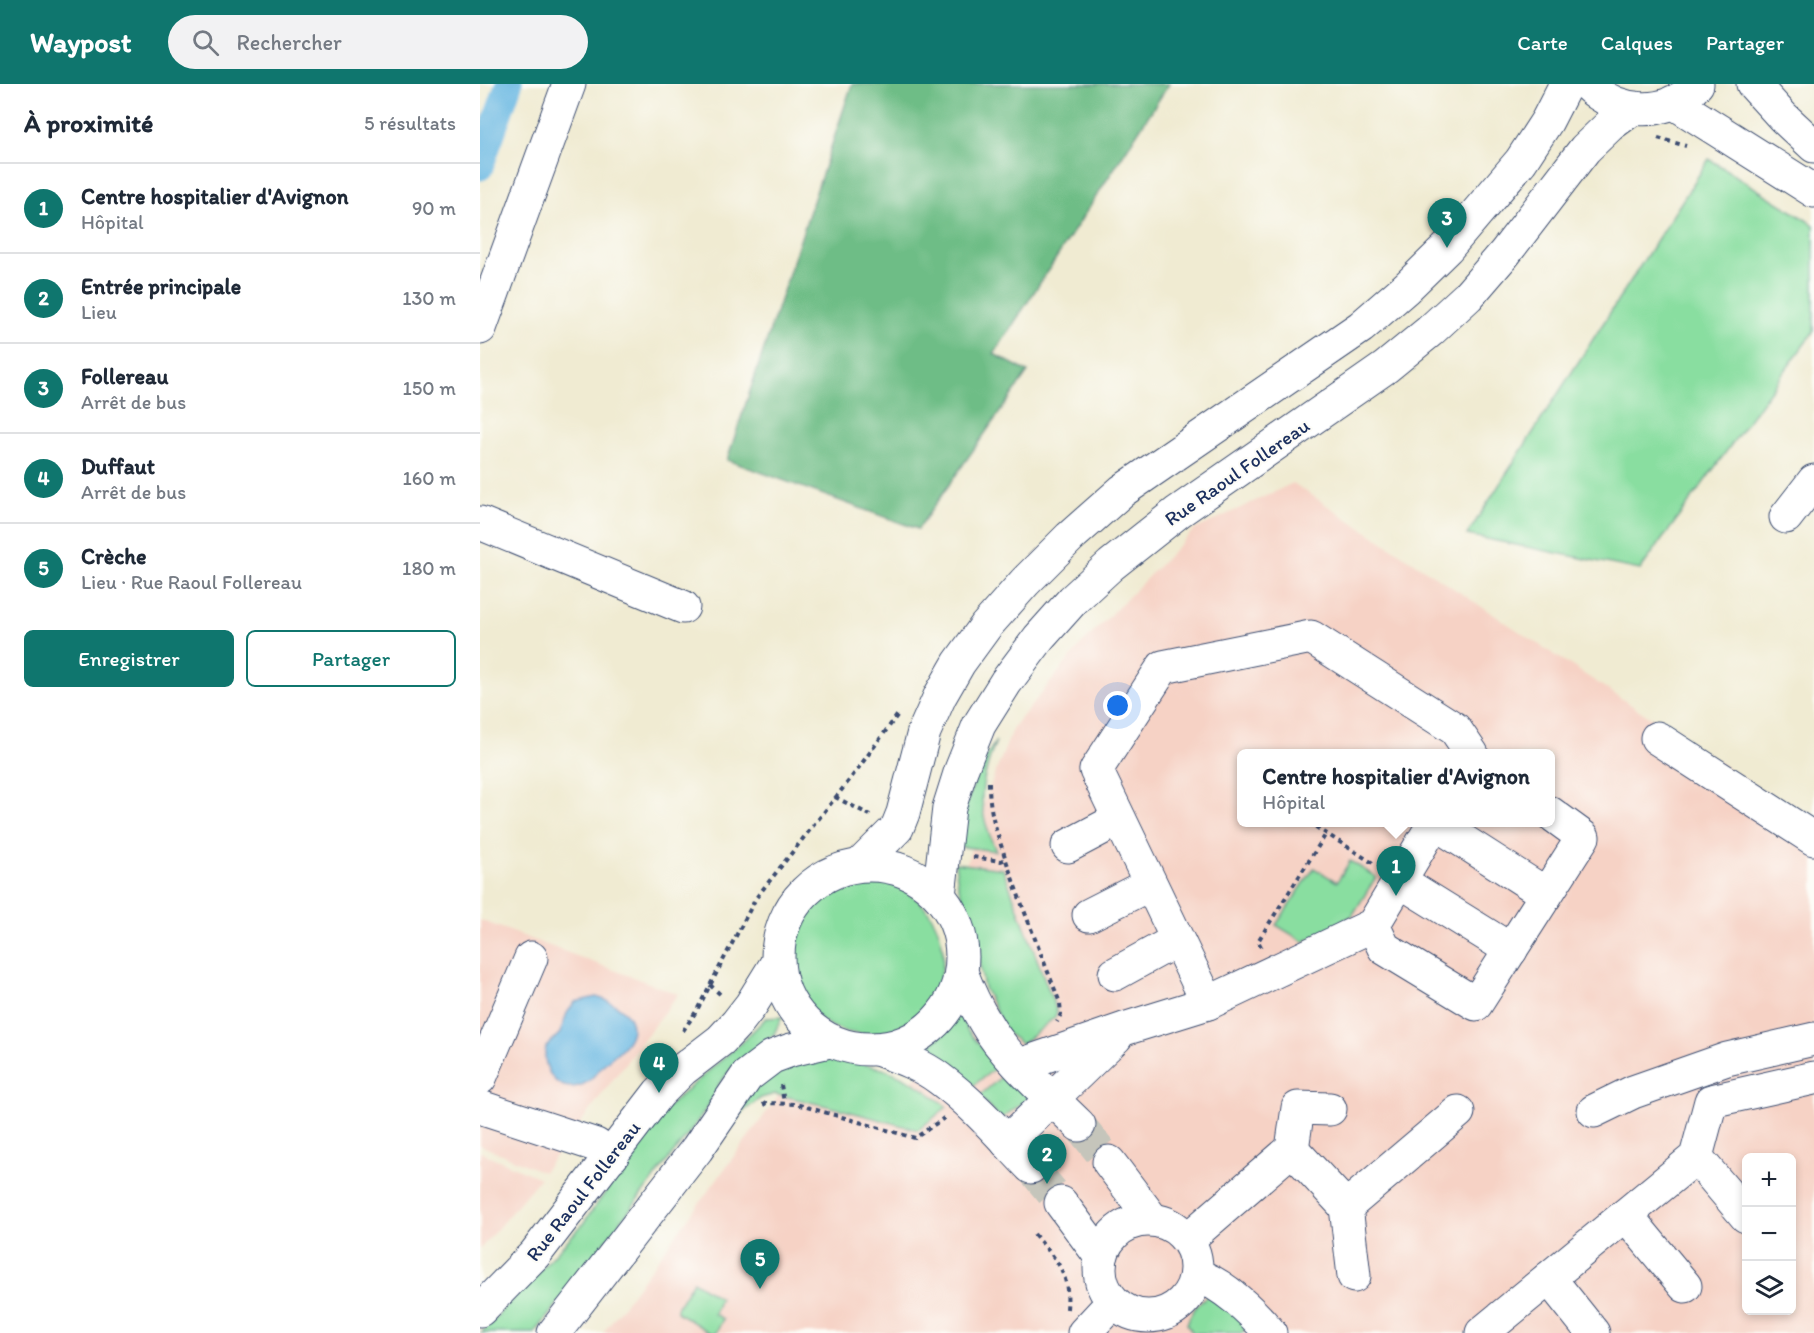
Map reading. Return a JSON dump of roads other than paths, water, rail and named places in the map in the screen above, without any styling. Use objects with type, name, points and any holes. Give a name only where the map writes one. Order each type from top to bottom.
[{"type":"street","points":[[480,328],[570,84]]},
{"type":"street","points":[[861,864],[897,828],[924,732],[940,696],[986,626],[1025,582],[1122,490],[1361,327],[1406,288],[1447,248],[1521,161],[1547,121],[1566,84]]},
{"type":"street","points":[[1586,84],[1597,95],[1614,104],[1632,109],[1653,108],[1685,93],[1814,191]]},
{"type":"street","points":[[1752,84],[1782,117],[1814,146]]},
{"type":"street","name":"Rue Raoul Follereau","points":[[939,895],[949,808],[976,734],[1006,682],[1073,600],[1111,565],[1178,512],[1386,367],[1430,331],[1468,296],[1505,253],[1585,149],[1610,125],[1632,109]]},
{"type":"street","points":[[1786,517],[1814,481]]},
{"type":"street","points":[[480,523],[683,607]]},
{"type":"street","points":[[1208,1003],[1096,770],[1163,667],[1311,637],[1455,729],[1469,749]]},
{"type":"street","points":[[1657,738],[1814,839]]},
{"type":"street","points":[[1373,926],[1384,948],[1476,1004],[1583,837],[1555,816]]},
{"type":"street","points":[[1068,846],[1119,819]]},
{"type":"street","points":[[1020,1065],[1208,1003],[1373,926],[1433,827]]},
{"type":"street","points":[[1441,827],[1546,894]]},
{"type":"street","points":[[877,1049],[901,1044],[923,1033],[941,1016],[954,996],[961,972],[962,951],[959,931],[951,911],[924,881],[906,871],[887,865],[861,864],[826,875],[808,887],[794,903],[784,921],[778,942],[777,963],[782,987],[793,1009],[809,1028],[830,1041],[845,1046],[877,1049],[908,1060],[939,1077],[966,1100],[1031,1167]]},
{"type":"street","points":[[1400,881],[1511,950]]},
{"type":"street","points":[[1089,915],[1150,884]]},
{"type":"street","points":[[1115,974],[1178,940]]},
{"type":"street","points":[[480,1078],[531,958]]},
{"type":"street","name":"Rue Raoul Follereau","points":[[480,1310],[535,1254],[659,1093],[682,1070],[721,1040],[737,1023],[777,963]]},
{"type":"street","points":[[961,972],[970,995],[986,1024],[1020,1065],[1079,1125]]},
{"type":"street","points":[[1007,1142],[1124,1029]]},
{"type":"street","points":[[1594,1111],[1633,1092],[1727,1059],[1814,1039]]},
{"type":"street","points":[[554,1333],[697,1149],[747,1076],[772,1058],[791,1050],[830,1041]]},
{"type":"street","points":[[1482,1333],[1696,1157],[1711,1101],[1814,1078]]},
{"type":"street","points":[[480,1107],[596,1145],[612,1156]]},
{"type":"street","points":[[1188,1239],[1292,1149],[1298,1108],[1330,1109]]},
{"type":"street","points":[[1346,1207],[1458,1112]]},
{"type":"street","points":[[1292,1149],[1346,1207],[1354,1276]]},
{"type":"street","points":[[1696,1157],[1742,1211]]},
{"type":"street","points":[[1109,1162],[1152,1219]]},
{"type":"street","points":[[1061,1203],[1101,1257]]},
{"type":"street","points":[[1626,1215],[1685,1286]]},
{"type":"street","points":[[1152,1219],[1166,1222],[1188,1239],[1196,1256],[1196,1275],[1174,1323],[1130,1313],[1113,1302],[1104,1289],[1100,1273],[1101,1257],[1108,1241],[1119,1228],[1135,1221],[1152,1219]]},
{"type":"street","points":[[1196,1275],[1212,1280],[1262,1323],[1270,1333]]},
{"type":"street","points":[[1549,1278],[1593,1333]]},
{"type":"street","points":[[1073,1325],[1113,1302]]},
{"type":"water","points":[[596,997],[615,1005],[627,1014],[632,1027],[631,1034],[623,1047],[589,1081],[578,1086],[563,1085],[556,1082],[548,1070],[546,1047],[560,1033],[567,1013],[575,1002]]},
{"type":"waterway","points":[[480,167],[509,84]]},
{"type":"tunnel","points":[[1079,1125],[1109,1162]]},
{"type":"tunnel","points":[[1031,1167],[1061,1203]]},
{"type":"place","name":"Follereau","points":[[1447,248]]},
{"type":"place","name":"Centre hospitalier d'Avignon","points":[[1396,896]]},
{"type":"place","name":"Duffaut","points":[[659,1093]]},
{"type":"place","name":"Entrée principale","points":[[1047,1184]]},
{"type":"place","name":"Crèche","points":[[760,1289]]}]
